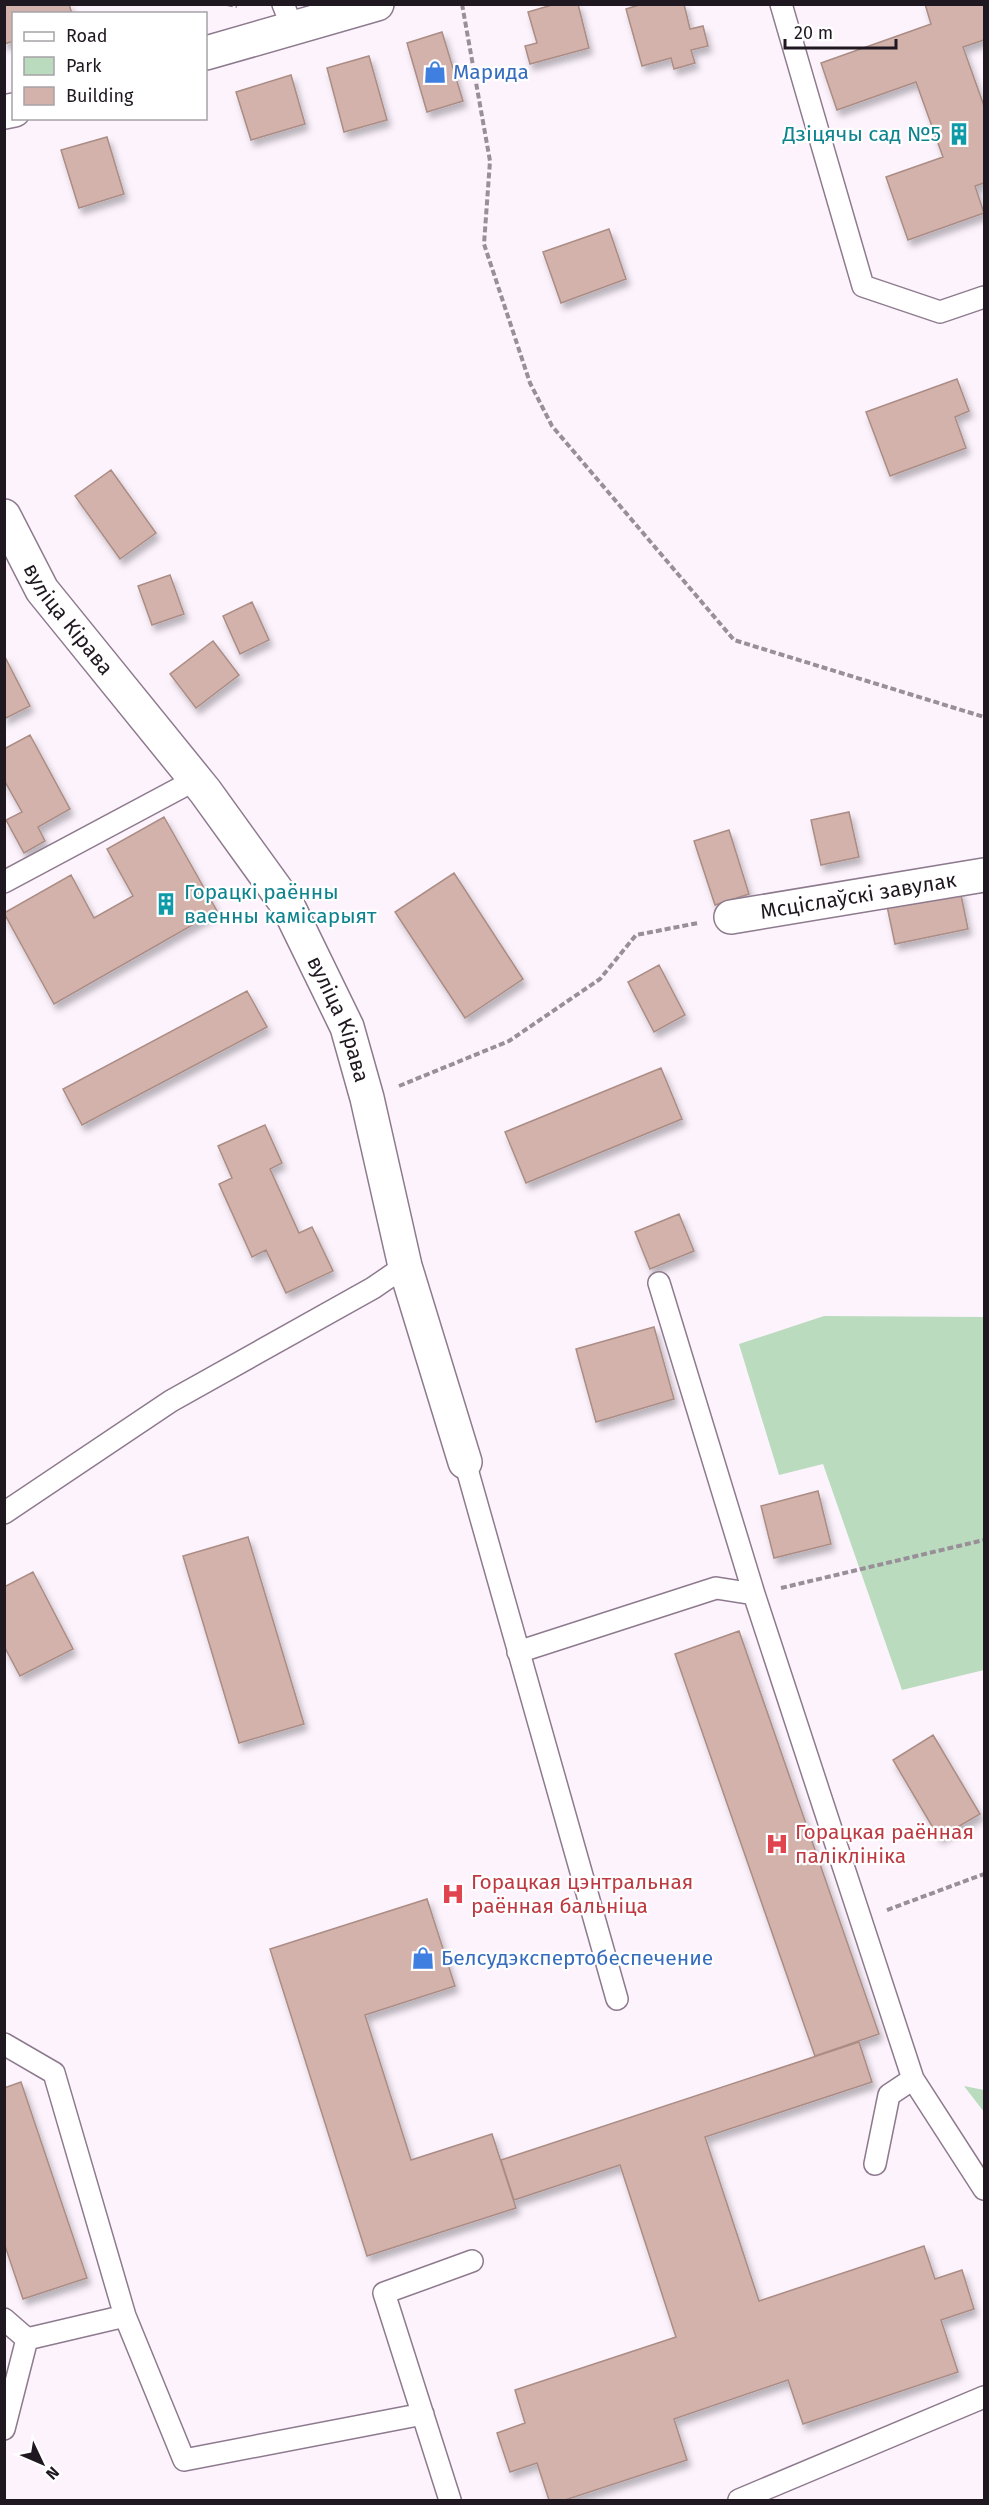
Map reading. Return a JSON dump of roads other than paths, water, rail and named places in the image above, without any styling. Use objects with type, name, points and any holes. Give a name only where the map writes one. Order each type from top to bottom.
[{"type":"street","points":[[207,53],[288,17],[377,4]]},
{"type":"street","name":"вуліца Кірава","points":[[4,516],[42,590],[195,780],[288,906],[347,1027],[367,1098],[405,1266],[465,1462]]},
{"type":"street","name":"Мсціслаўскі завулак","points":[[731,917],[984,875]]},
{"type":"lane","points":[[781,4],[863,286],[939,312],[984,297]]},
{"type":"lane","points":[[4,882],[195,780]]},
{"type":"lane","points":[[4,1513],[171,1401],[373,1288],[405,1266]]},
{"type":"lane","points":[[659,1284],[754,1594],[913,2079],[984,2189]]},
{"type":"lane","points":[[465,1462],[617,2000]]},
{"type":"lane","points":[[518,1652],[716,1588],[754,1594]]},
{"type":"lane","points":[[4,2044],[54,2073],[125,2316],[184,2460],[423,2414]]},
{"type":"lane","points":[[875,2164],[889,2095],[913,2079]]},
{"type":"lane","points":[[450,2500],[384,2293],[472,2261]]},
{"type":"lane","points":[[27,2339],[125,2316]]},
{"type":"lane","points":[[4,2319],[27,2339]]},
{"type":"lane","points":[[4,2429],[27,2339]]},
{"type":"lane","points":[[739,2500],[984,2397]]},
{"type":"place","name":"Марида","points":[[435,72]]},
{"type":"place","name":"Дзіцячы сад №5","points":[[959,134]]},
{"type":"place","name":"Горацкі раённы ваенны камісарыят","points":[[166,904]]},
{"type":"place","name":"Горацкая раённая паліклініка","points":[[777,1844]]},
{"type":"place","name":"Горацкая цэнтральная раённая бальніца","points":[[453,1894]]},
{"type":"place","name":"Белсудэкспертобеспечение","points":[[423,1958]]}]
